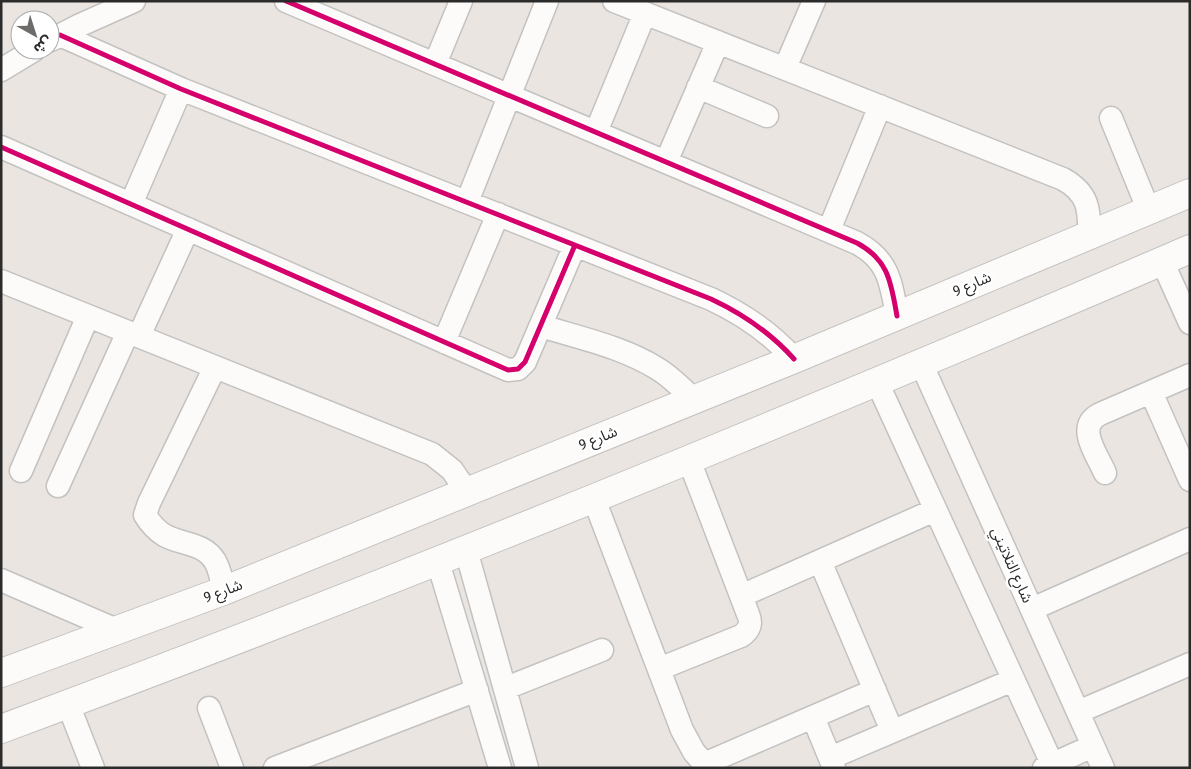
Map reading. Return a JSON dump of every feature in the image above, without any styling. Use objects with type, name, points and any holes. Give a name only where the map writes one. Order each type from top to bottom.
[{"type":"main road","name":"شارع 9","points":[[8,667],[119,631],[224,591],[897,316],[1149,211],[1190,192]]},
{"type":"main road","points":[[1,729],[438,562],[877,382],[1190,249]]},
{"type":"street","points":[[60,36],[134,1]]},
{"type":"street","points":[[286,1],[857,242],[876,255],[888,274],[897,316]]},
{"type":"street","points":[[435,64],[461,1]]},
{"type":"street","points":[[467,202],[547,1]]},
{"type":"street","points":[[614,1],[1063,179],[1074,185],[1083,195],[1088,206],[1090,219],[1089,236]]},
{"type":"street","points":[[785,68],[814,1]]},
{"type":"street","points":[[596,132],[646,14]]},
{"type":"street","points":[[60,40],[730,307],[764,329],[794,358]]},
{"type":"street","points":[[666,162],[718,42]]},
{"type":"street","points":[[1,70],[18,60]]},
{"type":"street","points":[[698,87],[766,116]]},
{"type":"street","points":[[131,204],[181,88]]},
{"type":"street","points":[[829,230],[880,106]]},
{"type":"street","points":[[1111,118],[1149,211]]},
{"type":"street","points":[[1,147],[503,368],[513,370],[518,369],[525,362],[575,245]]},
{"type":"street","points":[[444,342],[498,214]]},
{"type":"street","points":[[58,486],[188,229]]},
{"type":"street","points":[[1162,261],[1190,323]]},
{"type":"street","points":[[1,281],[432,454],[452,470],[467,492]]},
{"type":"street","points":[[22,471],[88,316]]},
{"type":"street","points":[[541,326],[640,358],[677,382],[693,399]]},
{"type":"street","name":"شارع التلاتيني","points":[[921,363],[1103,768]]},
{"type":"street","points":[[215,366],[145,515],[152,525],[165,535],[194,544],[205,551],[214,560],[220,571],[224,591]]},
{"type":"street","points":[[1105,473],[1088,435],[1088,424],[1091,420],[1100,414],[1190,375]]},
{"type":"street","points":[[877,382],[1013,680],[1050,767],[1093,746]]},
{"type":"street","points":[[1151,392],[1190,480]]},
{"type":"street","points":[[659,670],[746,633],[750,624],[750,619],[689,460]]},
{"type":"street","points":[[594,499],[686,738],[694,752],[706,766],[875,690]]},
{"type":"street","points":[[741,596],[935,510]]},
{"type":"street","points":[[1032,609],[1190,539]]},
{"type":"street","points":[[466,550],[527,768]]},
{"type":"street","points":[[820,561],[892,731]]},
{"type":"street","points":[[438,562],[500,768]]},
{"type":"street","points":[[1,580],[119,631]]},
{"type":"street","points":[[506,688],[602,650]]},
{"type":"street","points":[[1078,712],[1190,664]]},
{"type":"street","points":[[813,717],[832,763],[892,731],[1013,680]]},
{"type":"street","points":[[275,768],[477,690]]},
{"type":"street","points":[[68,704],[93,768]]},
{"type":"street","points":[[209,708],[232,768]]},
{"type":"cycle path","points":[[286,1],[857,243],[876,257],[887,274],[897,316]]},
{"type":"cycle path","points":[[60,35],[181,89],[711,299],[756,324],[794,359]]},
{"type":"cycle path","points":[[1,147],[508,370],[518,369],[525,362],[575,245]]}]
